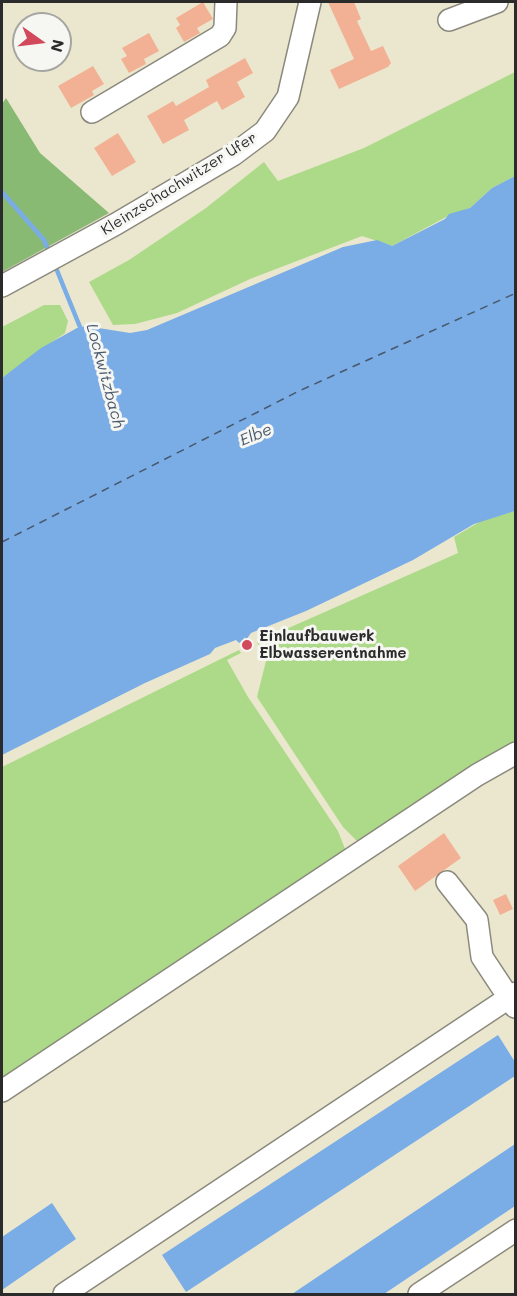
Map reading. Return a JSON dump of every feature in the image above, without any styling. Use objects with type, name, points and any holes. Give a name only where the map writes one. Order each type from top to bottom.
[{"type":"street","points":[[92,112],[220,36],[225,28],[226,2]]},
{"type":"street","name":"Kleinzschachwitzer Ufer","points":[[2,286],[70,250],[233,155],[265,131],[288,97],[310,2]]},
{"type":"street","points":[[449,20],[497,2]]},
{"type":"street","points":[[2,1091],[477,775],[516,753]]},
{"type":"street","points":[[64,1294],[513,1000],[482,957],[477,920],[447,882]]},
{"type":"street","points":[[419,1294],[516,1230]]},
{"type":"green space","points":[[515,72],[515,176],[492,188],[470,208],[448,216],[392,246],[362,236],[250,279],[177,313],[135,324],[113,325],[89,282],[129,260],[206,208],[264,162],[278,181],[364,148]]},
{"type":"green space","points":[[6,98],[40,153],[109,213],[2,272],[2,104]]},
{"type":"green space","points":[[44,305],[60,305],[68,321],[65,333],[2,378],[2,327]]},
{"type":"green space","points":[[515,511],[515,749],[358,842],[343,827],[257,697],[266,661],[257,642],[458,553],[454,537],[481,521]]},
{"type":"green space","points":[[239,650],[241,653],[227,660],[248,697],[338,831],[345,849],[339,860],[2,1086],[2,767]]},
{"type":"water","name":"Elbe","points":[[515,176],[515,511],[474,524],[413,560],[306,611],[251,633],[246,640],[244,637],[244,640],[239,643],[236,640],[215,648],[210,654],[145,683],[2,755],[2,378],[41,348],[77,328],[86,326],[130,333],[147,330],[343,247],[377,240],[392,246],[445,219],[449,214],[470,208],[492,188]]},
{"type":"water","points":[[498,1035],[515,1062],[515,1076],[186,1292],[162,1255]]},
{"type":"water","points":[[515,1144],[515,1206],[384,1294],[292,1294]]},
{"type":"water","points":[[52,1203],[76,1239],[2,1290],[2,1237]]},
{"type":"building","points":[[203,2],[213,19],[197,28],[200,33],[184,42],[176,28],[180,25],[176,18]]},
{"type":"building","points":[[328,2],[354,2],[361,19],[357,21],[371,51],[383,46],[391,63],[388,67],[339,89],[330,70],[354,59]]},
{"type":"building","points":[[149,33],[159,51],[144,59],[146,64],[129,73],[121,59],[127,56],[122,48]]},
{"type":"building","points":[[245,58],[253,73],[237,82],[245,97],[222,110],[217,101],[184,120],[189,130],[163,144],[147,116],[173,101],[176,106],[209,87],[206,80]]},
{"type":"building","points":[[93,66],[104,84],[92,91],[94,95],[71,108],[58,86]]},
{"type":"building","points":[[118,133],[136,162],[112,176],[94,148]]},
{"type":"building","points":[[444,833],[461,858],[415,891],[398,866]]},
{"type":"building","points":[[506,894],[513,909],[500,915],[493,900]]},
{"type":"waterway","name":"Lockwitzbach","points":[[2,192],[44,240],[48,249]]},
{"type":"waterway","name":"Lockwitzbach","points":[[56,268],[82,332]]},
{"type":"ferry route","points":[[2,542],[299,391],[516,293]]},
{"type":"place","name":"Einlaufbauwerk Elbwasserentnahme","points":[[247,645]]}]
